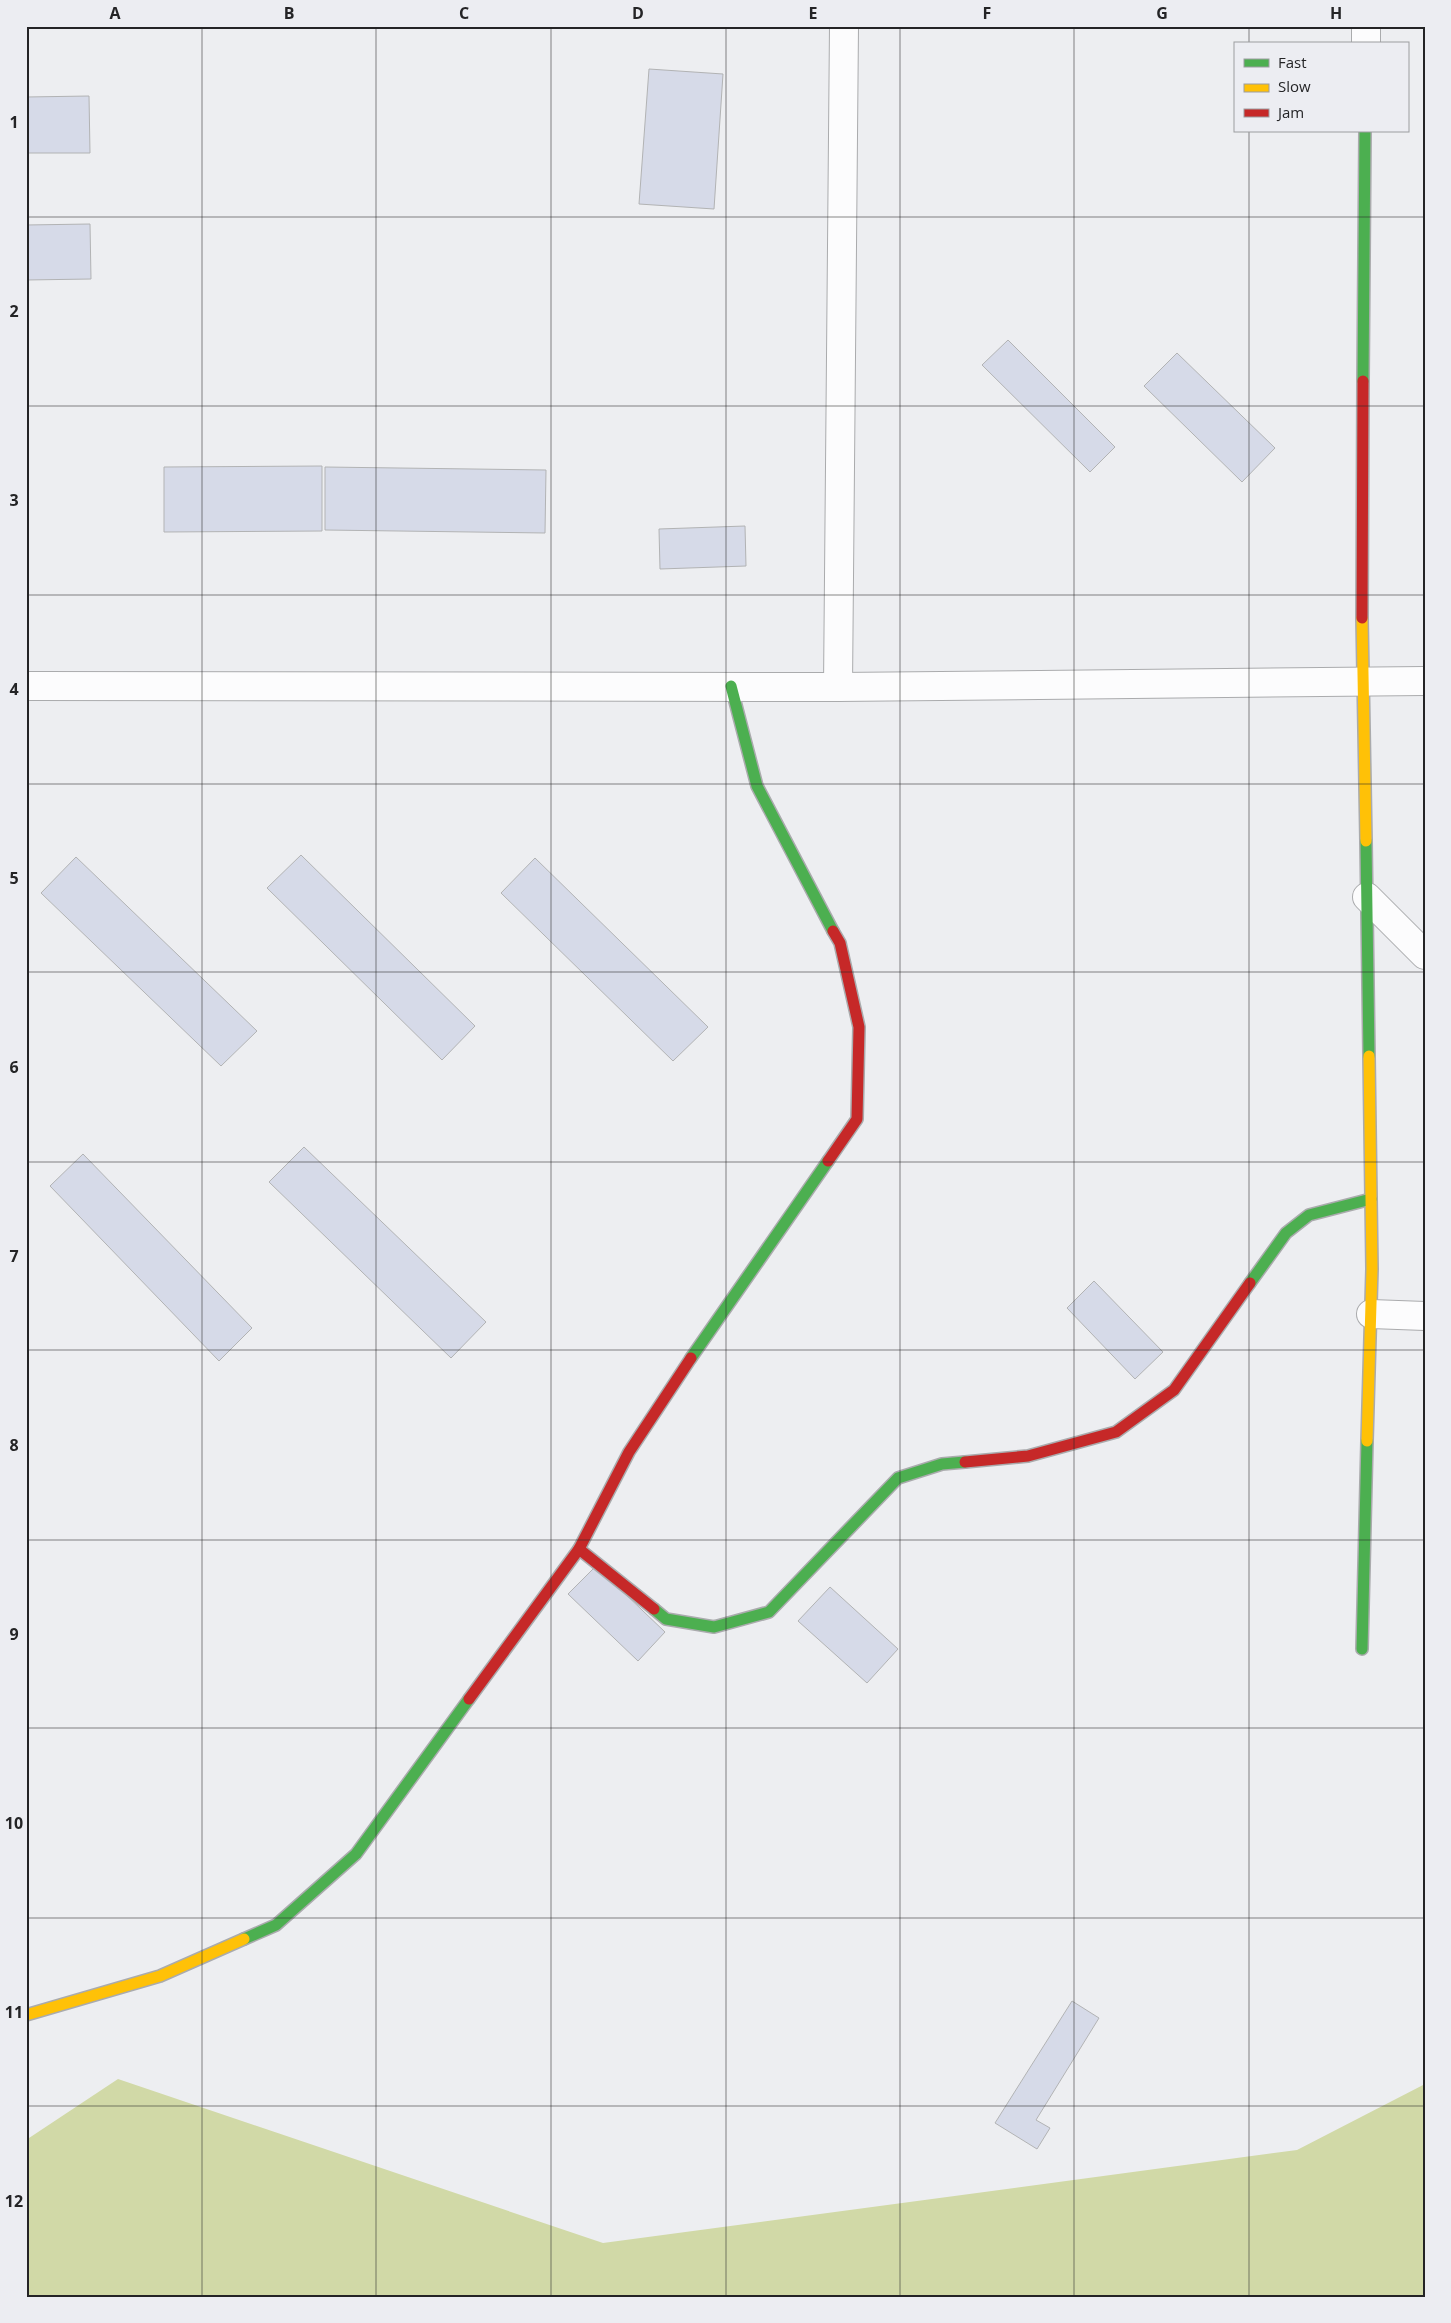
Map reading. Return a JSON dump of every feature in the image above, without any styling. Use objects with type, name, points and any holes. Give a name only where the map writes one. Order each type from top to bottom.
[{"type":"street","points":[[838,687],[844,26]]},
{"type":"street","points":[[1366,26],[1366,42]]},
{"type":"street","points":[[1362,1649],[1371,1314],[1368,897],[1361,535],[1365,132]]},
{"type":"street","points":[[26,686],[838,687],[1425,681]]},
{"type":"street","points":[[26,2015],[160,1976],[276,1926],[356,1854],[579,1549],[629,1452],[717,1319],[857,1120],[858,1027],[840,943],[757,786],[731,686]]},
{"type":"street","points":[[1368,897],[1425,955]]},
{"type":"street","points":[[579,1549],[666,1619],[714,1627],[769,1612],[898,1478],[942,1464],[1028,1456],[1116,1432],[1174,1390],[1286,1232],[1309,1215],[1371,1199]]},
{"type":"street","points":[[1371,1314],[1425,1316]]},
{"type":"green space","points":[[118,2079],[603,2243],[1297,2150],[1425,2084],[1425,2297],[26,2297],[26,2140]]},
{"type":"building","points":[[649,69],[723,74],[714,209],[639,204]]},
{"type":"building","points":[[89,96],[90,153],[26,153],[26,97]]},
{"type":"building","points":[[90,224],[91,279],[26,280],[26,225]]},
{"type":"building","points":[[1008,340],[1115,447],[1090,472],[982,365]]},
{"type":"building","points":[[1177,353],[1275,448],[1242,482],[1144,386]]},
{"type":"building","points":[[322,466],[322,531],[164,532],[164,467]]},
{"type":"building","points":[[325,467],[546,470],[545,533],[325,530]]},
{"type":"building","points":[[745,526],[746,566],[660,569],[659,529]]},
{"type":"building","points":[[301,855],[475,1026],[442,1060],[267,888]]},
{"type":"building","points":[[76,857],[257,1031],[221,1066],[41,893]]},
{"type":"building","points":[[535,858],[708,1027],[673,1061],[501,893]]},
{"type":"building","points":[[304,1147],[486,1322],[451,1358],[269,1182]]},
{"type":"building","points":[[83,1154],[252,1328],[219,1361],[50,1186]]},
{"type":"building","points":[[1094,1281],[1163,1352],[1135,1379],[1067,1308]]},
{"type":"building","points":[[596,1566],[665,1632],[638,1661],[568,1594]]},
{"type":"building","points":[[830,1587],[898,1649],[867,1683],[798,1621]]},
{"type":"building","points":[[1072,2001],[1099,2018],[1036,2120],[1050,2128],[1037,2149],[995,2123]]},
{"type":"traffic: fast","points":[[1363,381],[1365,132]]},
{"type":"traffic: fast","points":[[731,686],[757,786],[833,931]]},
{"type":"traffic: fast","points":[[1366,841],[1369,1056]]},
{"type":"traffic: fast","points":[[691,1358],[828,1161]]},
{"type":"traffic: fast","points":[[1250,1283],[1286,1233],[1309,1215],[1371,1199]]},
{"type":"traffic: fast","points":[[1362,1649],[1367,1441]]},
{"type":"traffic: fast","points":[[654,1609],[666,1619],[714,1627],[769,1612],[898,1478],[942,1464],[965,1462]]},
{"type":"traffic: fast","points":[[244,1939],[276,1925],[356,1854],[469,1699]]},
{"type":"traffic: slow","points":[[1362,618],[1366,841]]},
{"type":"traffic: slow","points":[[1367,1441],[1372,1269],[1369,1056]]},
{"type":"traffic: slow","points":[[26,2015],[160,1976],[244,1939]]},
{"type":"traffic: jam","points":[[1362,618],[1363,381]]},
{"type":"traffic: jam","points":[[828,1161],[857,1119],[859,1027],[840,943],[833,931]]},
{"type":"traffic: jam","points":[[965,1462],[1028,1456],[1116,1432],[1174,1390],[1250,1283]]},
{"type":"traffic: jam","points":[[654,1609],[579,1549],[629,1452],[691,1358]]},
{"type":"traffic: jam","points":[[469,1699],[579,1549]]}]
